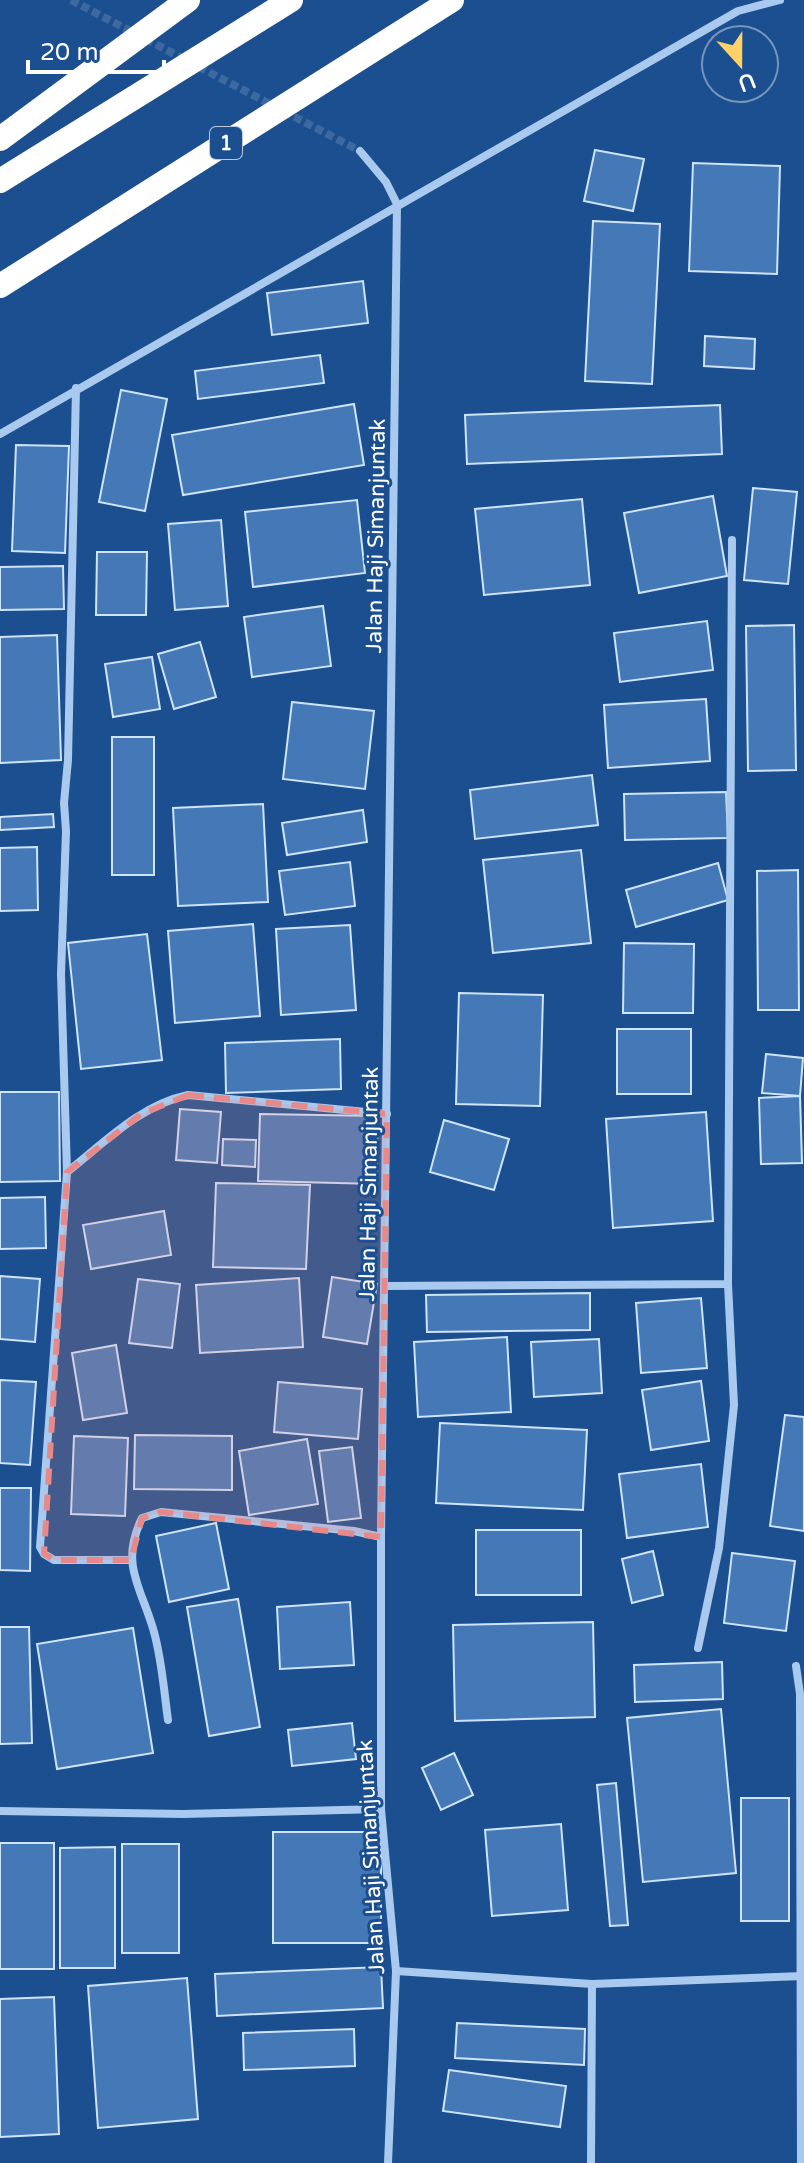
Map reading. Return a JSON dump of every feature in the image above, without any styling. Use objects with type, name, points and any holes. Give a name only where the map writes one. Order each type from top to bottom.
[{"type":"highway","points":[[0,139],[188,0]]},
{"type":"highway","points":[[0,181],[291,0]]},
{"type":"highway","name":"1","points":[[0,286],[452,0]]},
{"type":"street","points":[[0,434],[738,11],[780,0]]},
{"type":"street","points":[[360,151],[386,182],[397,204]]},
{"type":"street","name":"Jalan Haji Simanjuntak","points":[[388,2163],[396,1971],[381,1809],[381,1537],[397,204]]},
{"type":"street","points":[[76,388],[61,974],[67,1172],[40,1547],[44,1554],[54,1560],[131,1560]]},
{"type":"street","points":[[698,1648],[719,1548],[734,1405],[728,1284],[732,540]]},
{"type":"street","points":[[67,1172],[141,1114],[158,1104],[188,1095],[387,1114]]},
{"type":"street","points":[[385,1286],[728,1284]]},
{"type":"street","points":[[168,1720],[154,1632],[139,1596],[131,1560],[136,1530],[142,1518],[161,1512],[354,1531],[381,1537]]},
{"type":"street","points":[[796,1666],[800,1694],[801,2163]]},
{"type":"street","points":[[0,1811],[183,1814],[381,1809]]},
{"type":"street","points":[[396,1971],[592,1984],[802,1976]]},
{"type":"street","points":[[591,2163],[592,1984]]},
{"type":"highlighted area","points":[[188,1095],[387,1114],[381,1537],[161,1512],[142,1518],[131,1560],[54,1560],[44,1554],[67,1172],[141,1114]]},
{"type":"building","points":[[595,150],[644,159],[633,211],[584,201]]},
{"type":"building","points":[[693,163],[780,166],[777,274],[689,271]]},
{"type":"building","points":[[593,221],[660,224],[652,384],[585,381]]},
{"type":"building","points":[[363,281],[368,323],[272,335],[267,293]]},
{"type":"building","points":[[705,336],[755,339],[754,369],[704,366]]},
{"type":"building","points":[[320,355],[324,383],[198,399],[195,371]]},
{"type":"building","points":[[121,390],[167,399],[145,511],[99,502]]},
{"type":"building","points":[[354,404],[364,465],[183,495],[172,435]]},
{"type":"building","points":[[720,405],[722,454],[467,464],[465,415]]},
{"type":"building","points":[[16,445],[69,446],[65,553],[12,551]]},
{"type":"building","points":[[753,488],[797,492],[788,584],[744,580]]},
{"type":"building","points":[[713,496],[727,576],[639,593],[624,513]]},
{"type":"building","points":[[582,499],[590,585],[484,595],[475,509]]},
{"type":"building","points":[[357,500],[365,573],[253,587],[245,512]]},
{"type":"building","points":[[221,520],[228,606],[175,610],[168,524]]},
{"type":"building","points":[[97,552],[147,552],[146,615],[96,615]]},
{"type":"building","points":[[63,566],[64,609],[0,610],[0,567]]},
{"type":"building","points":[[323,606],[331,666],[252,677],[244,617]]},
{"type":"building","points":[[707,621],[713,670],[620,682],[614,633]]},
{"type":"building","points":[[794,625],[796,770],[748,771],[746,626]]},
{"type":"building","points":[[57,635],[61,760],[0,763],[0,637]]},
{"type":"building","points":[[200,642],[216,697],[174,709],[158,654]]},
{"type":"building","points":[[152,657],[160,709],[113,717],[105,664]]},
{"type":"building","points":[[706,699],[710,761],[608,768],[604,705]]},
{"type":"building","points":[[292,702],[374,711],[365,789],[283,779]]},
{"type":"building","points":[[112,737],[154,737],[154,875],[112,875]]},
{"type":"building","points":[[592,775],[598,825],[475,839],[470,790]]},
{"type":"building","points":[[726,792],[728,838],[625,840],[624,794]]},
{"type":"building","points":[[263,804],[268,902],[178,906],[173,808]]},
{"type":"building","points":[[363,810],[367,842],[287,855],[282,823]]},
{"type":"building","points":[[53,814],[54,827],[0,830],[0,817]]},
{"type":"building","points":[[37,847],[38,910],[0,911],[0,848]]},
{"type":"building","points":[[581,850],[591,943],[493,953],[483,860]]},
{"type":"building","points":[[350,862],[355,906],[285,915],[279,871]]},
{"type":"building","points":[[718,863],[728,900],[636,927],[626,890]]},
{"type":"building","points":[[798,870],[799,1010],[758,1010],[757,871]]},
{"type":"building","points":[[253,924],[260,1016],[175,1023],[168,931]]},
{"type":"building","points":[[350,925],[356,1010],[281,1015],[276,929]]},
{"type":"building","points":[[147,934],[162,1060],[81,1069],[68,943]]},
{"type":"building","points":[[624,943],[694,944],[693,1013],[623,1013]]},
{"type":"building","points":[[459,993],[543,995],[540,1106],[456,1104]]},
{"type":"building","points":[[617,1029],[691,1029],[691,1094],[617,1094]]},
{"type":"building","points":[[340,1039],[341,1089],[226,1093],[225,1043]]},
{"type":"building","points":[[766,1054],[803,1058],[800,1096],[762,1093]]},
{"type":"building","points":[[0,1092],[59,1092],[60,1181],[0,1182]]},
{"type":"building","points":[[800,1096],[802,1163],[761,1164],[759,1098]]},
{"type":"building","points":[[180,1109],[221,1112],[217,1163],[176,1160]]},
{"type":"building","points":[[706,1112],[713,1221],[613,1228],[606,1119]]},
{"type":"building","points":[[260,1114],[378,1116],[376,1184],[258,1181]]},
{"type":"building","points":[[444,1120],[509,1139],[494,1190],[430,1172]]},
{"type":"building","points":[[223,1139],[256,1140],[255,1167],[222,1165]]},
{"type":"building","points":[[216,1183],[310,1185],[306,1269],[213,1267]]},
{"type":"building","points":[[45,1197],[46,1248],[0,1249],[0,1198]]},
{"type":"building","points":[[164,1211],[171,1255],[91,1269],[83,1225]]},
{"type":"building","points":[[0,1276],[40,1279],[35,1342],[0,1339]]},
{"type":"building","points":[[332,1277],[377,1284],[367,1344],[323,1337]]},
{"type":"building","points":[[299,1278],[303,1347],[200,1353],[196,1285]]},
{"type":"building","points":[[138,1279],[180,1284],[172,1348],[129,1343]]},
{"type":"building","points":[[590,1293],[590,1330],[427,1332],[426,1295]]},
{"type":"building","points":[[701,1298],[707,1368],[641,1373],[636,1303]]},
{"type":"building","points":[[507,1337],[511,1412],[418,1417],[414,1342]]},
{"type":"building","points":[[599,1339],[602,1393],[534,1397],[531,1342]]},
{"type":"building","points":[[116,1345],[127,1413],[83,1420],[72,1353]]},
{"type":"building","points":[[0,1380],[36,1382],[30,1465],[0,1463]]},
{"type":"building","points":[[701,1381],[709,1441],[651,1450],[642,1390]]},
{"type":"building","points":[[278,1382],[362,1389],[358,1439],[274,1432]]},
{"type":"building","points":[[785,1415],[804,1417],[804,1531],[770,1526]]},
{"type":"building","points":[[440,1423],[587,1430],[583,1510],[436,1503]]},
{"type":"building","points":[[135,1435],[232,1436],[232,1490],[134,1489]]},
{"type":"building","points":[[74,1436],[128,1438],[125,1516],[71,1514]]},
{"type":"building","points":[[307,1439],[318,1504],[249,1515],[239,1451]]},
{"type":"building","points":[[352,1447],[361,1518],[328,1522],[319,1451]]},
{"type":"building","points":[[701,1464],[708,1527],[627,1538],[619,1474]]},
{"type":"building","points":[[0,1488],[31,1488],[30,1571],[0,1570]]},
{"type":"building","points":[[216,1523],[229,1589],[169,1602],[156,1536]]},
{"type":"building","points":[[476,1530],[581,1530],[581,1595],[476,1595]]},
{"type":"building","points":[[653,1551],[663,1595],[632,1603],[622,1559]]},
{"type":"building","points":[[732,1553],[795,1561],[786,1631],[724,1623]]},
{"type":"building","points":[[238,1599],[260,1727],[209,1736],[187,1607]]},
{"type":"building","points":[[350,1602],[354,1665],[280,1669],[277,1607]]},
{"type":"building","points":[[593,1622],[595,1717],[455,1721],[453,1625]]},
{"type":"building","points":[[0,1627],[29,1627],[32,1743],[0,1744]]},
{"type":"building","points":[[133,1628],[153,1753],[57,1769],[37,1644]]},
{"type":"building","points":[[722,1662],[723,1699],[635,1702],[634,1665]]},
{"type":"building","points":[[721,1709],[736,1873],[643,1882],[627,1718]]},
{"type":"building","points":[[352,1723],[356,1759],[292,1766],[288,1730]]},
{"type":"building","points":[[454,1753],[473,1795],[441,1810],[422,1768]]},
{"type":"building","points":[[616,1783],[628,1925],[610,1926],[597,1785]]},
{"type":"building","points":[[741,1798],[789,1798],[789,1921],[741,1921]]},
{"type":"building","points":[[561,1824],[568,1910],[492,1916],[485,1830]]},
{"type":"building","points":[[273,1832],[381,1832],[381,1943],[273,1943]]},
{"type":"building","points":[[0,1843],[54,1843],[54,1969],[0,1969]]},
{"type":"building","points":[[122,1844],[179,1844],[179,1953],[122,1953]]},
{"type":"building","points":[[115,1847],[115,1968],[60,1968],[60,1848]]},
{"type":"building","points":[[381,1967],[383,2008],[217,2016],[215,1974]]},
{"type":"building","points":[[187,1978],[198,2119],[98,2128],[88,1986]]},
{"type":"building","points":[[54,1997],[59,2134],[0,2137],[0,1999]]},
{"type":"building","points":[[457,2023],[585,2029],[584,2065],[455,2058]]},
{"type":"building","points":[[354,2029],[355,2066],[244,2070],[243,2033]]},
{"type":"building","points":[[449,2070],[566,2086],[560,2127],[443,2111]]},
{"type":"tunnel","points":[[71,0],[360,151]]}]
